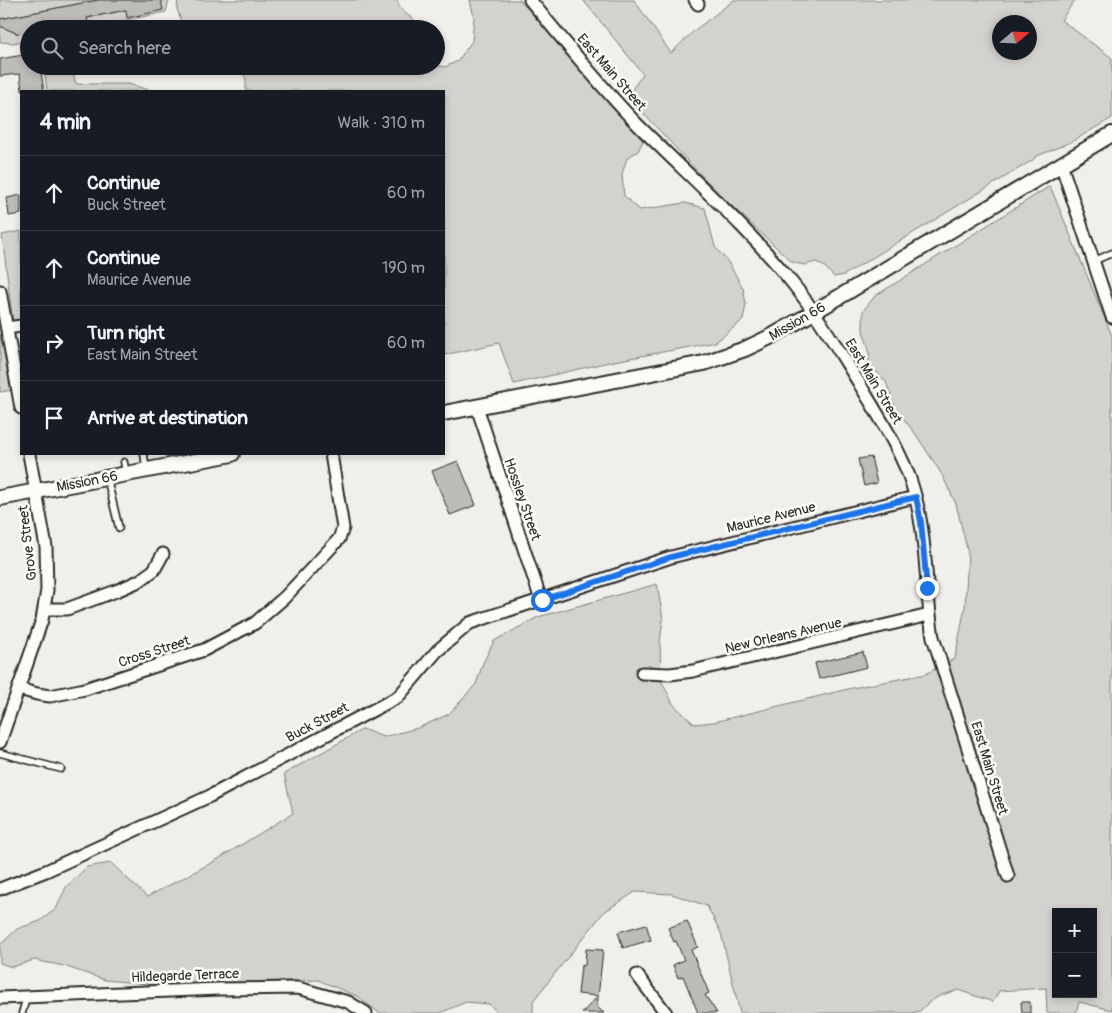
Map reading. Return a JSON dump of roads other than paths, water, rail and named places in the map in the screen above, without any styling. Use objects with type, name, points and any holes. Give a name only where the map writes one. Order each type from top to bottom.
[{"type":"street","name":"East Main Street","points":[[530,0],[636,122],[769,255],[814,312],[883,423],[898,451],[916,497],[933,637],[1008,876]]},
{"type":"street","name":"Mission 66","points":[[445,414],[704,363],[745,349],[814,312],[1112,134]]},
{"type":"street","points":[[1062,164],[1112,317]]},
{"type":"street","points":[[0,291],[20,402]]},
{"type":"street","points":[[7,328],[20,326]]},
{"type":"street","name":"Hossley Street","points":[[477,407],[542,600]]},
{"type":"street","name":"Grove Street","points":[[0,742],[45,608],[46,547],[29,455]]},
{"type":"street","name":"Mission 66","points":[[0,498],[72,481],[107,478],[124,468],[146,470],[182,458],[218,455]]},
{"type":"street","name":"Cross Street","points":[[19,689],[50,696],[85,689],[204,650],[255,623],[286,597],[339,540],[343,528],[331,455]]},
{"type":"street","name":"Maurice Avenue","points":[[634,569],[671,557],[916,497]]},
{"type":"street","points":[[45,608],[66,609],[139,581],[154,570],[163,554]]},
{"type":"street","name":"Buck Street","points":[[0,890],[210,796],[398,697],[437,651],[470,623],[634,569]]},
{"type":"street","name":"New Orleans Avenue","points":[[642,672],[670,674],[693,671],[929,616]]},
{"type":"street","points":[[638,975],[666,1013]]},
{"type":"street","name":"Hildegarde Terrace","points":[[0,998],[219,989],[298,988],[348,1002],[366,1013]]},
{"type":"lane","points":[[1094,261],[1112,253]]},
{"type":"lane","points":[[144,455],[146,470]]},
{"type":"lane","points":[[107,478],[119,528]]},
{"type":"lane","points":[[0,753],[61,769]]},
{"type":"lane","points":[[22,1013],[28,996]]}]
